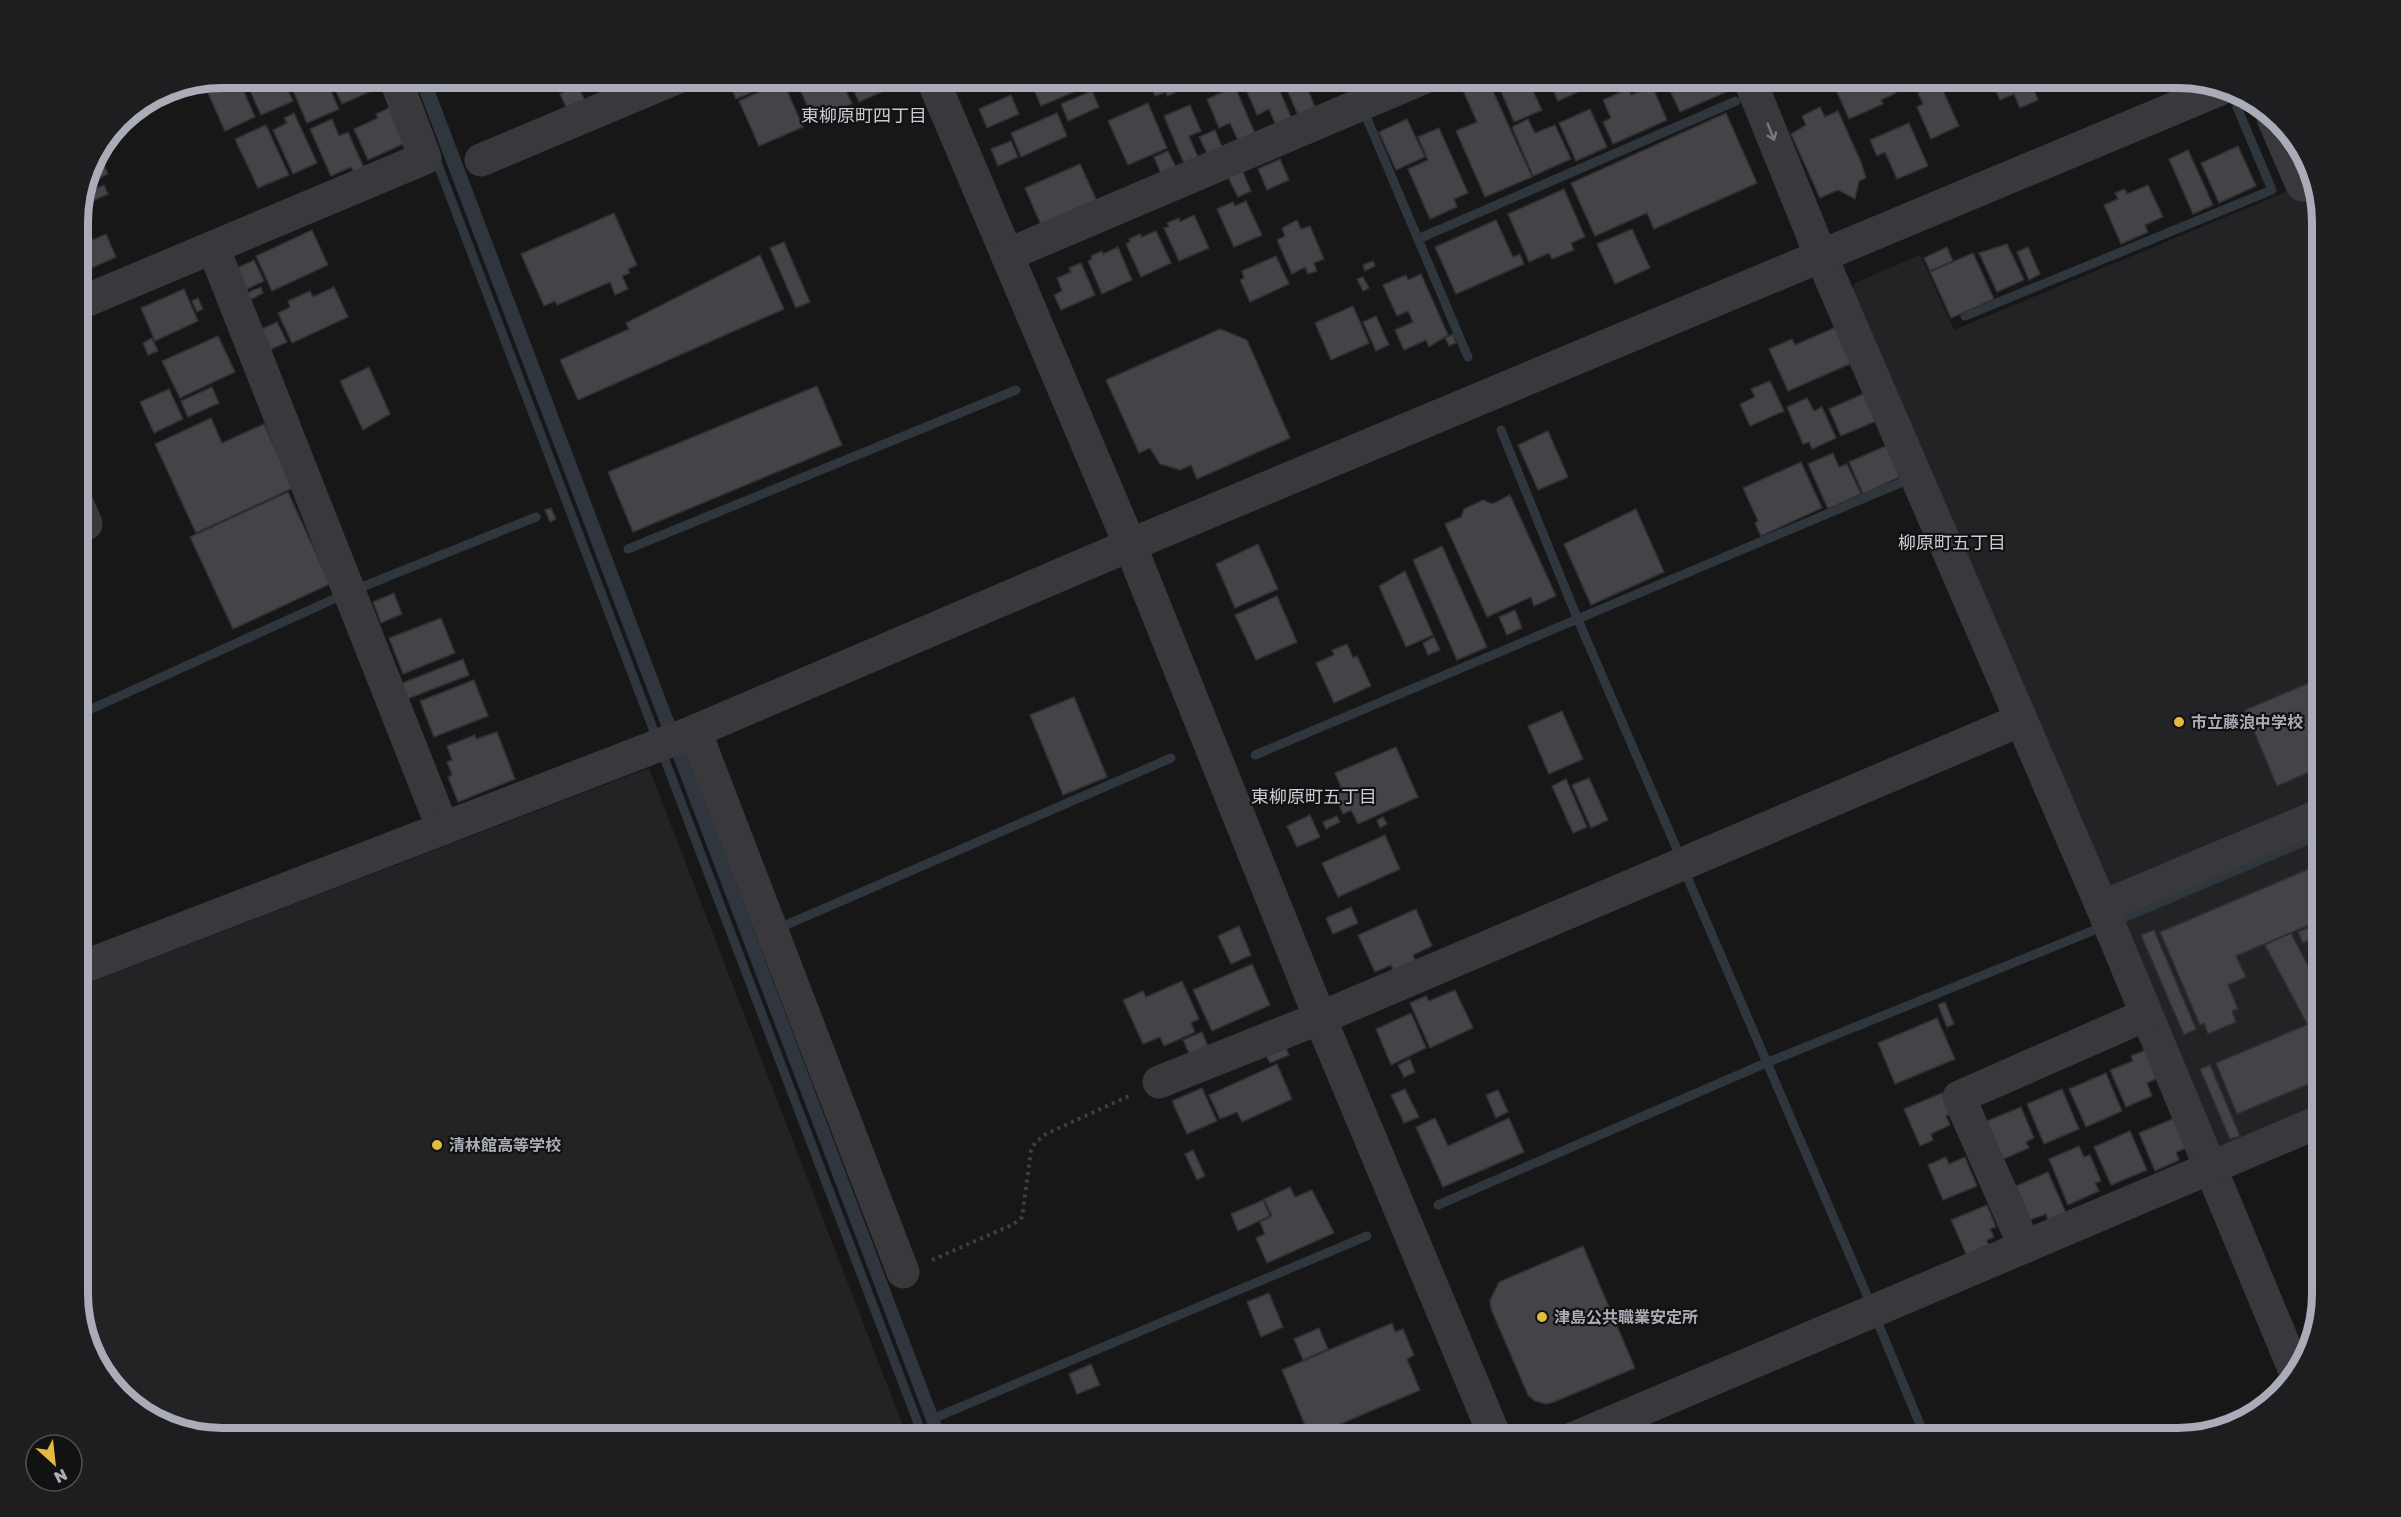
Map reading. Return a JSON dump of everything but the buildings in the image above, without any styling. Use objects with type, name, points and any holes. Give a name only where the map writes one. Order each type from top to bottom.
[{"type":"street","points":[[1007,255],[1399,88]]},
{"type":"street","points":[[1753,88],[1821,256],[2102,907],[2293,1365]]},
{"type":"street","points":[[89,299],[425,158],[399,89]]},
{"type":"street","points":[[480,160],[650,89]]},
{"type":"street","points":[[937,89],[1130,545],[1320,1018],[1491,1428]]},
{"type":"street","points":[[89,965],[692,733],[1130,545],[2211,93]]},
{"type":"street","points":[[2282,138],[2302,185]]},
{"type":"street","points":[[213,247],[443,829]]},
{"type":"street","points":[[1159,1082],[1320,1018],[2021,720]]},
{"type":"street","points":[[692,733],[903,1272]]},
{"type":"street","points":[[2102,907],[2312,819]]},
{"type":"street","points":[[2025,1247],[1959,1097],[2146,1015]]},
{"type":"street","points":[[1598,1428],[2312,1125]]},
{"type":"path","points":[[903,1272],[1014,1224],[1022,1217],[1031,1151],[1035,1143],[1046,1134],[1159,1082]]},
{"type":"shaded area","points":[[418,89],[434,89],[943,1428],[929,1428]]},
{"type":"shaded area","name":"市立藤浪中学校","points":[[2306,183],[2312,214],[2312,1117],[2216,1148],[1852,292],[1855,283],[1920,255],[1954,330]]},
{"type":"shaded area","name":"清林館高等学校","points":[[649,768],[904,1428],[222,1428],[188,1424],[156,1411],[134,1395],[111,1369],[102,1354],[91,1321],[89,1303],[89,983]]},
{"type":"waterway","points":[[1355,88],[1358,96]]},
{"type":"waterway","points":[[1418,239],[1736,101]]},
{"type":"waterway","points":[[1965,316],[2272,190],[2237,107]]},
{"type":"waterway","points":[[1365,114],[1468,357]]},
{"type":"waterway","points":[[435,157],[920,1428]]},
{"type":"waterway","points":[[628,549],[1016,390]]},
{"type":"waterway","points":[[1501,430],[1578,620],[1679,854]]},
{"type":"waterway","points":[[1255,755],[1905,481]]},
{"type":"waterway","points":[[362,587],[536,517]]},
{"type":"waterway","points":[[89,710],[336,598]]},
{"type":"waterway","points":[[786,925],[1171,758]]},
{"type":"waterway","points":[[2121,919],[2312,839]]},
{"type":"waterway","points":[[1685,872],[1869,1300]]},
{"type":"waterway","points":[[1438,1205],[1766,1063],[2097,929]]},
{"type":"waterway","points":[[932,1419],[1367,1236]]},
{"type":"waterway","points":[[1878,1323],[1921,1428]]},
{"type":"place","name":"市立藤浪中学校","points":[[2179,722]]},
{"type":"place","name":"清林館高等学校","points":[[437,1145]]},
{"type":"place","name":"津島公共職業安定所","points":[[1542,1317]]},
{"type":"district","name":"東柳原町四丁目","points":[[864,115]]},
{"type":"district","name":"柳原町五丁目","points":[[1952,542]]},
{"type":"district","name":"東柳原町五丁目","points":[[1314,796]]}]
